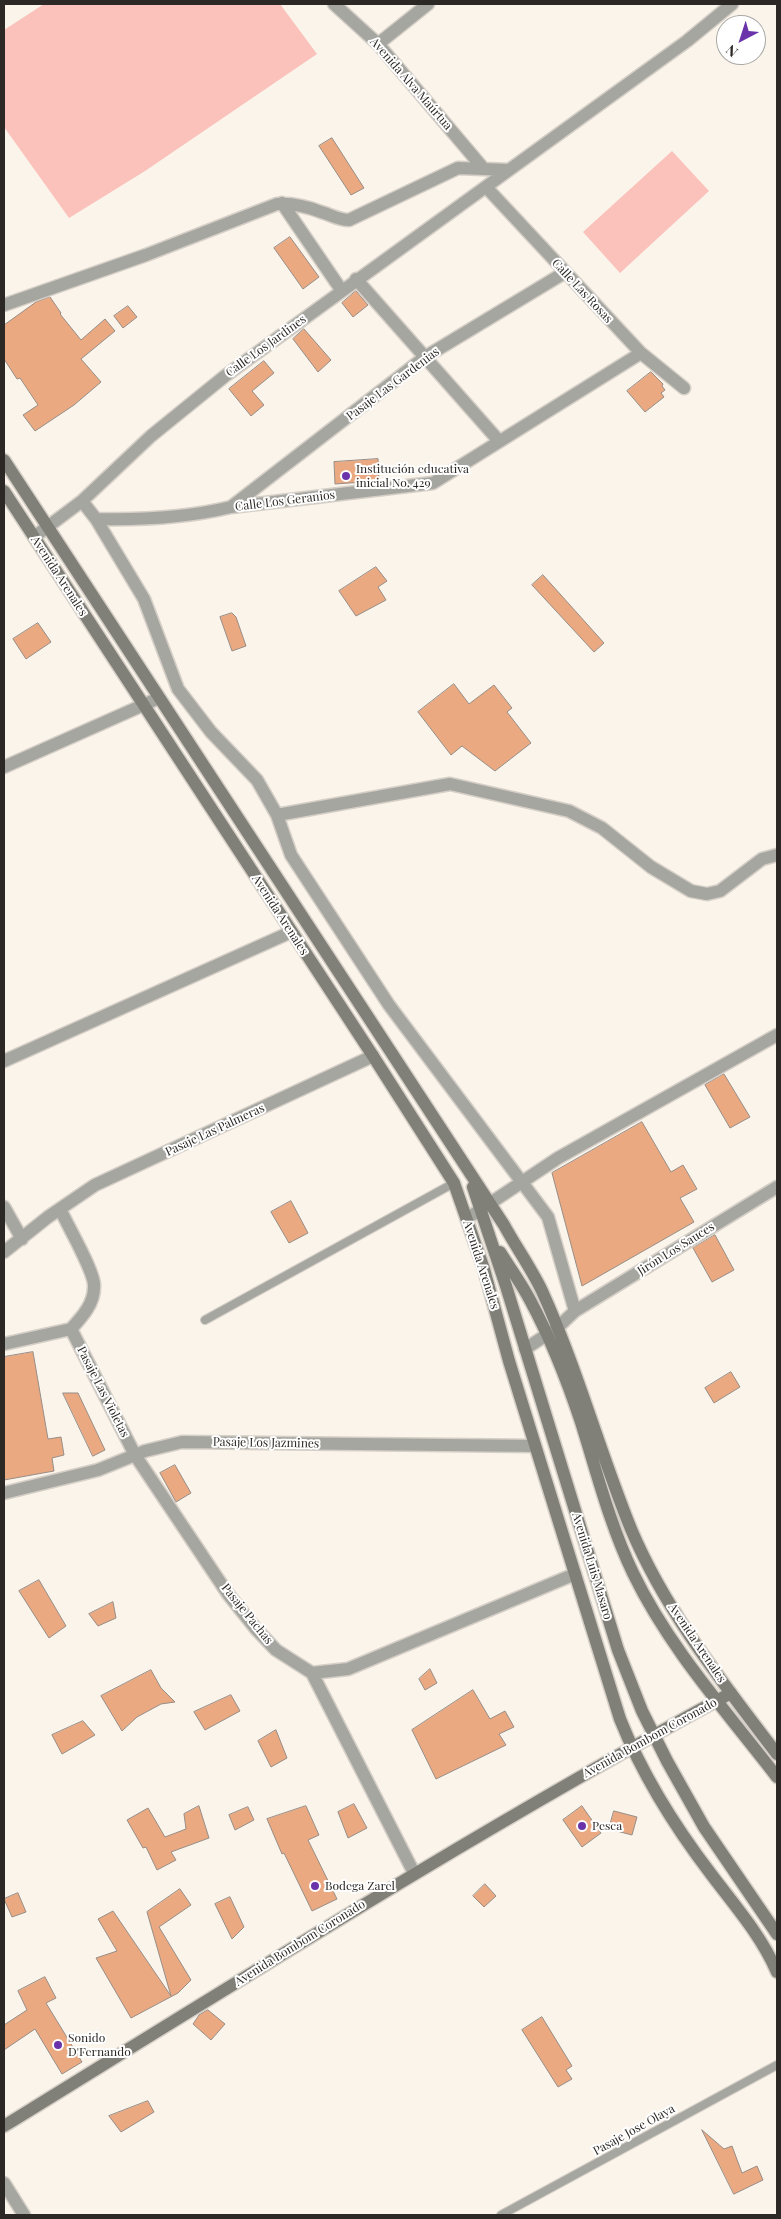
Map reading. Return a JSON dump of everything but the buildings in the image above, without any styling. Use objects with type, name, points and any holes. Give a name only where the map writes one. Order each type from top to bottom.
[{"type":"main road","name":"Avenida Arenales","points":[[4,460],[467,1171],[481,1209],[541,1289],[552,1331],[632,1530],[674,1612],[777,1754]]},
{"type":"main road","name":"Avenida Arenales","points":[[4,492],[454,1183],[484,1269],[509,1361]]},
{"type":"main road","points":[[454,1183],[481,1209],[489,1235],[552,1331],[557,1356],[610,1516],[633,1573],[658,1618],[777,1777]]},
{"type":"main road","name":"Avenida Luis Masaro","points":[[489,1235],[618,1650],[654,1735],[704,1827],[777,1934]]},
{"type":"main road","name":"Avenida Luis Masaro","points":[[509,1361],[574,1574],[620,1719],[631,1747],[669,1814],[710,1873],[746,1918],[770,1955],[777,1972]]},
{"type":"main road","name":"Avenida Bombom Coronado","points":[[4,2126],[414,1873],[631,1747],[731,1693]]},
{"type":"street","name":"Avenida Alva Maúrtua","points":[[334,4],[378,44],[483,168]]},
{"type":"street","points":[[378,44],[428,4]]},
{"type":"street","name":"Calle Los Jardines","points":[[34,538],[82,501],[151,436],[224,376],[686,41],[732,4]]},
{"type":"street","points":[[4,305],[282,204],[323,212],[338,220],[349,220],[458,168],[509,170]]},
{"type":"street","name":"Calle Las Rosas","points":[[486,187],[564,273],[641,353],[684,388]]},
{"type":"street","points":[[282,204],[342,291]]},
{"type":"street","name":"Pasaje Las Gardenias","points":[[232,507],[425,357],[564,273]]},
{"type":"street","points":[[356,279],[499,441]]},
{"type":"street","name":"Calle Los Geranios","points":[[96,519],[212,512],[232,507],[433,483],[641,353]]},
{"type":"street","points":[[82,501],[96,519],[144,599],[178,689],[211,732],[257,780],[277,815],[291,855],[389,1005],[523,1181],[548,1217],[575,1311]]},
{"type":"street","points":[[4,767],[159,698]]},
{"type":"street","points":[[277,815],[450,784],[569,811],[602,828],[651,867],[691,891],[707,894],[720,891],[762,859],[777,855]]},
{"type":"street","points":[[4,1060],[291,932]]},
{"type":"street","points":[[481,1209],[558,1158],[777,1035]]},
{"type":"street","name":"Pasaje Las Palmeras","points":[[4,1252],[94,1185],[373,1056]]},
{"type":"street","name":"Jirón Los Sauces","points":[[552,1331],[575,1311],[777,1187]]},
{"type":"street","points":[[4,1207],[22,1239]]},
{"type":"street","points":[[4,1344],[71,1329],[85,1314],[92,1299],[94,1284],[60,1209]]},
{"type":"street","name":"Pasaje Las Violetas","points":[[71,1329],[136,1455]]},
{"type":"street","points":[[525,1349],[552,1331]]},
{"type":"street","name":"Pasaje Los Jazmines","points":[[4,1493],[98,1470],[136,1455],[182,1442],[535,1446]]},
{"type":"street","name":"Pasaje Pachas","points":[[136,1455],[228,1594],[256,1630],[276,1650],[312,1673]]},
{"type":"street","points":[[414,1873],[312,1673],[348,1669],[574,1574]]},
{"type":"street","points":[[4,2183],[24,2215]]},
{"type":"lane","points":[[204,1320],[454,1183]]},
{"type":"lane","name":"Pasaje Jose Olaya","points":[[501,2215],[777,2065]]},
{"type":"shaded area","points":[[44,4],[280,4],[317,54],[145,171],[69,218],[4,127],[4,30]]},
{"type":"shaded area","points":[[672,151],[709,191],[620,273],[583,232]]},
{"type":"place","name":"Institución educativa inicial No. 429","points":[[346,476]]},
{"type":"place","name":"Pesca","points":[[582,1826]]},
{"type":"place","name":"Bodega Zarel","points":[[315,1886]]},
{"type":"place","name":"Sonido D'Fernando","points":[[58,2045]]}]
